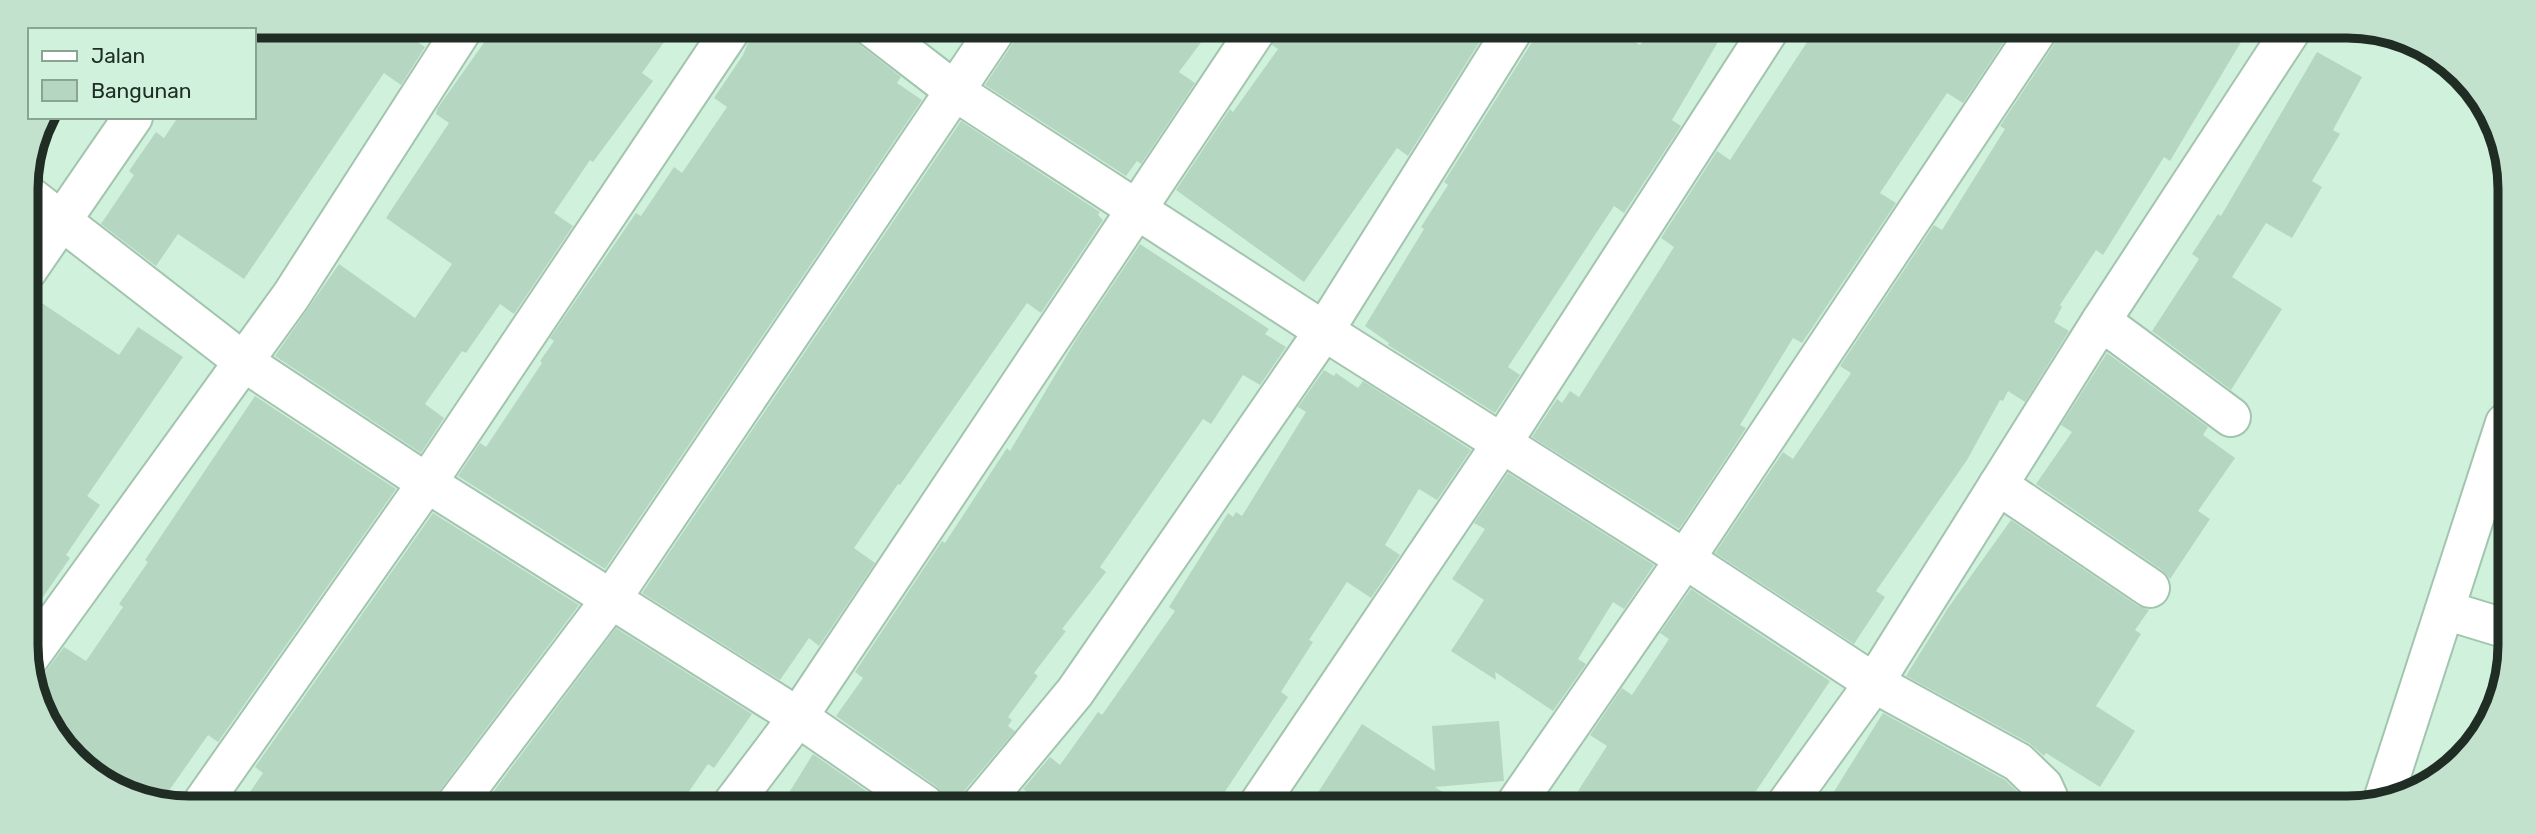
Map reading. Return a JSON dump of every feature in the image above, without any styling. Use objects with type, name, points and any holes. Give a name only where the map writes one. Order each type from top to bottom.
[{"type":"street","points":[[38,645],[291,296],[457,38]]},
{"type":"street","points":[[207,796],[427,483],[725,38]]},
{"type":"street","points":[[886,38],[956,92],[1874,683],[2018,762],[2043,786],[2047,795]]},
{"type":"street","points":[[462,796],[612,598],[991,38]]},
{"type":"street","points":[[738,796],[798,717],[1250,38]]},
{"type":"street","points":[[989,796],[1075,692],[1324,331],[1508,38]]},
{"type":"street","points":[[1264,796],[1502,443],[1764,38]]},
{"type":"street","points":[[1521,795],[1685,559],[2033,38]]},
{"type":"street","points":[[1792,795],[1874,683],[2101,321],[2286,38]]},
{"type":"street","points":[[39,254],[132,119]]},
{"type":"street","points":[[39,203],[244,362],[427,483],[798,717],[913,796]]},
{"type":"street","points":[[2101,321],[2231,417]]},
{"type":"street","points":[[2386,790],[2498,445]]},
{"type":"street","points":[[1998,485],[2150,588]]},
{"type":"street","points":[[2445,610],[2498,626]]},
{"type":"building","points":[[256,38],[412,38],[425,47],[401,85],[384,73],[244,279],[178,234],[156,266],[101,224],[134,175],[129,171],[156,132],[164,138],[177,119],[256,119]]},
{"type":"building","points":[[487,38],[667,38],[642,73],[653,81],[593,162],[590,160],[554,213],[573,226],[514,314],[500,304],[466,353],[462,351],[425,404],[444,418],[421,453],[275,356],[339,264],[415,318],[452,264],[386,218],[449,123],[436,114]]},
{"type":"building","points":[[750,38],[857,38],[860,45],[901,77],[897,83],[922,100],[605,569],[458,476],[480,443],[486,447],[542,363],[540,361],[554,341],[550,338],[636,213],[641,216],[674,167],[682,173],[727,107],[714,98],[743,55]]},
{"type":"building","points":[[1204,38],[1179,72],[1195,83],[1141,164],[1137,161],[1126,176],[985,85],[1015,40]]},
{"type":"building","points":[[1275,38],[1482,38],[1408,156],[1397,148],[1304,282],[1176,190],[1230,109],[1233,112],[1278,49],[1272,45]]},
{"type":"building","points":[[1533,38],[1629,38],[1640,45],[1645,38],[1720,38],[1672,120],[1681,126],[1624,213],[1614,206],[1508,367],[1520,375],[1495,413],[1388,345],[1389,343],[1365,326],[1424,229],[1421,227],[1448,185],[1444,182]]},
{"type":"building","points":[[1810,38],[2006,38],[1963,103],[1947,93],[1880,193],[1896,203],[1802,343],[1793,338],[1740,425],[1746,428],[1679,529],[1532,437],[1557,399],[1562,403],[1570,391],[1579,397],[1674,247],[1661,238],[1717,151],[1730,160]]},
{"type":"building","points":[[2057,38],[2243,38],[2170,161],[2164,157],[2103,255],[2096,250],[2060,305],[2062,307],[2054,322],[2069,331],[2025,402],[2008,391],[2003,401],[2000,400],[1967,460],[1876,591],[1885,597],[1854,644],[1715,553],[1783,452],[1793,459],[1851,373],[1840,366],[1934,225],[1942,230],[2005,129],[2000,126]]},
{"type":"building","points":[[2317,52],[2362,77],[2333,130],[2340,134],[2312,181],[2322,187],[2292,238],[2266,223],[2232,277],[2282,309],[2231,390],[2152,331],[2199,259],[2192,254],[2218,214],[2221,216]]},
{"type":"building","points":[[961,121],[1100,212],[1098,215],[1103,220],[1041,313],[1027,303],[900,485],[898,484],[854,548],[875,563],[819,646],[809,638],[780,680],[642,593]]},
{"type":"building","points":[[1140,244],[1269,329],[1265,334],[1286,347],[1260,385],[1243,375],[1211,424],[1203,419],[1100,567],[1106,572],[1062,629],[1066,631],[1034,673],[1038,676],[1008,717],[1012,720],[1008,726],[1015,731],[963,796],[943,796],[936,786],[836,716],[863,678],[855,672],[1007,448],[1010,451],[1077,338]]},
{"type":"building","points":[[39,301],[119,355],[138,327],[183,357],[87,496],[100,505],[66,555],[70,558],[38,604]]},
{"type":"building","points":[[2107,353],[2208,427],[2203,435],[2235,458],[2198,511],[2210,519],[2170,579],[2162,570],[2036,484],[2072,432],[2061,425]]},
{"type":"building","points":[[1324,370],[1334,376],[1336,373],[1358,388],[1363,381],[1471,450],[1437,500],[1419,489],[1385,545],[1400,555],[1371,598],[1347,582],[1309,640],[1313,642],[1281,692],[1288,697],[1222,796],[1032,796],[1023,789],[1050,757],[1060,765],[1098,712],[1102,715],[1175,611],[1169,607],[1228,513],[1233,517],[1236,512],[1242,516],[1306,412],[1298,407]]},
{"type":"building","points":[[255,396],[396,489],[218,742],[208,735],[167,793],[132,784],[90,758],[76,744],[54,711],[41,674],[64,647],[86,661],[123,607],[119,604],[148,562],[145,560]]},
{"type":"building","points":[[1508,473],[1654,565],[1624,609],[1613,602],[1578,659],[1586,664],[1553,711],[1495,672],[1496,680],[1451,651],[1484,600],[1452,579],[1485,529],[1474,523]]},
{"type":"building","points":[[433,513],[579,605],[438,796],[247,796],[263,773],[255,767]]},
{"type":"building","points":[[2011,520],[2138,606],[2149,610],[2135,630],[2141,634],[2096,706],[2135,731],[2100,787],[2046,753],[2044,756],[2029,743],[1906,676],[1948,608]]},
{"type":"building","points":[[1691,589],[1830,681],[1753,795],[1584,795],[1578,791],[1607,746],[1590,735],[1622,688],[1632,695],[1669,639],[1660,633]]},
{"type":"building","points":[[616,628],[752,714],[714,768],[708,764],[686,796],[490,796]]},
{"type":"building","points":[[1883,713],[2005,780],[2021,795],[2021,795],[1832,795]]},
{"type":"building","points":[[1499,721],[1504,781],[1435,787],[1448,795],[1316,795],[1362,724],[1435,771],[1432,726]]},
{"type":"building","points":[[813,754],[873,796],[787,796]]}]
